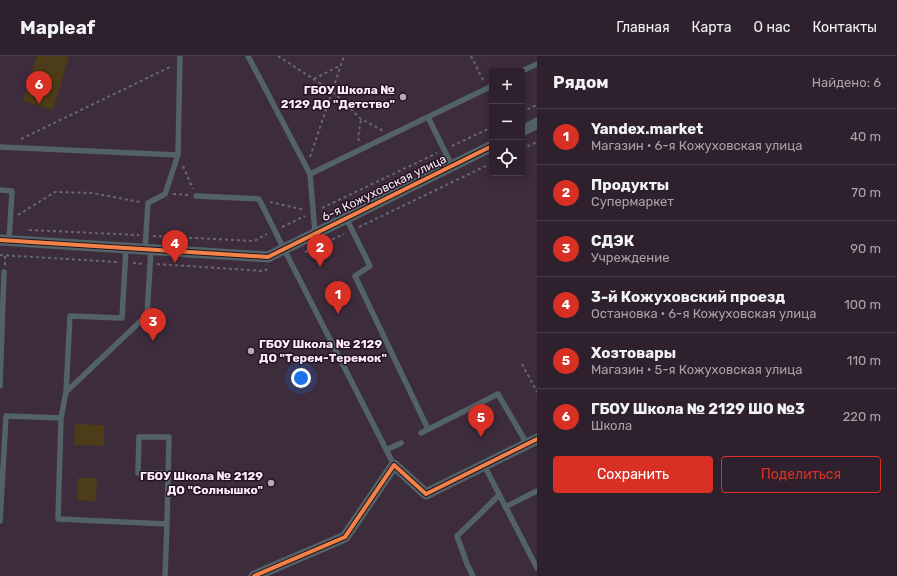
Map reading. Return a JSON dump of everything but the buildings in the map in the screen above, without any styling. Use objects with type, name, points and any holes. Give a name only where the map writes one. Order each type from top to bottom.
[{"type":"street","points":[[525,129],[537,123]]},
{"type":"street","name":"6-я Кожуховская улица","points":[[4,241],[268,257],[489,148]]},
{"type":"street","points":[[254,576],[345,537],[394,465],[426,494],[537,439]]},
{"type":"lane","points":[[248,56],[310,174],[315,233]]},
{"type":"lane","points":[[66,392],[147,315],[150,264],[146,235],[148,203],[165,194],[178,155],[180,59]]},
{"type":"lane","points":[[525,70],[537,64]]},
{"type":"lane","points":[[310,174],[489,87]]},
{"type":"lane","points":[[428,117],[452,166]]},
{"type":"lane","points":[[3,147],[178,155]]},
{"type":"lane","points":[[0,190],[12,191],[10,229],[4,241]]},
{"type":"lane","points":[[196,196],[259,199],[394,465]]},
{"type":"lane","points":[[346,218],[370,266],[355,276],[428,429]]},
{"type":"lane","points":[[126,248],[122,318],[70,316],[66,392],[61,418],[58,519],[167,524]]},
{"type":"lane","points":[[0,386],[4,272]]},
{"type":"lane","points":[[421,432],[498,394],[527,444]]},
{"type":"lane","points":[[0,521],[3,416],[61,418]]},
{"type":"lane","points":[[165,576],[167,524],[168,473],[168,437],[139,437],[138,473],[168,473]]},
{"type":"lane","points":[[386,450],[401,442]]},
{"type":"lane","points":[[484,465],[537,568]]},
{"type":"lane","points":[[505,507],[537,491]]},
{"type":"lane","points":[[473,576],[457,536],[499,495]]},
{"type":"path","points":[[278,56],[332,91],[361,119],[380,129],[385,138]]},
{"type":"path","points":[[306,168],[344,56]]},
{"type":"path","points":[[471,56],[489,87]]},
{"type":"path","points":[[3,147],[180,59]]},
{"type":"path","points":[[314,79],[341,65]]},
{"type":"path","points":[[525,111],[537,105]]},
{"type":"path","points":[[358,138],[361,119]]},
{"type":"path","points":[[10,229],[254,241],[489,128]]},
{"type":"path","points":[[525,148],[537,142]]},
{"type":"path","points":[[165,194],[196,196],[178,155]]},
{"type":"path","points":[[289,260],[489,164]]},
{"type":"path","points":[[10,219],[55,192],[92,193],[148,203]]},
{"type":"path","points":[[259,199],[314,212]]},
{"type":"path","points":[[0,255],[263,271],[270,268]]},
{"type":"path","points":[[522,364],[537,392]]},
{"type":"shaded area","points":[[37,56],[69,56],[53,110],[23,101]]},
{"type":"shaded area","points":[[75,424],[104,425],[104,446],[74,445]]},
{"type":"shaded area","points":[[78,478],[97,478],[96,501],[77,500]]},
{"type":"cycle path","points":[[0,240],[268,257],[489,147]]},
{"type":"cycle path","points":[[254,576],[345,537],[394,465],[426,494],[537,439]]},
{"type":"place","name":"ГБОУ Школа № 2129 ДО \"Детство\"","points":[[403,97]]},
{"type":"place","name":"ГБОУ Школа № 2129 ШО №3","points":[[39,104]]},
{"type":"place","name":"3-й Кожуховский проезд","points":[[175,263]]},
{"type":"place","name":"Продукты","points":[[320,267]]},
{"type":"place","name":"Yandex.market","points":[[338,314]]},
{"type":"place","name":"СДЭК","points":[[153,341]]},
{"type":"place","name":"ГБОУ Школа № 2129 ДО \"Терем-Теремок\"","points":[[251,351]]},
{"type":"place","name":"Хозтовары","points":[[481,437]]},
{"type":"place","name":"ГБОУ Школа № 2129 ДО \"Солнышко\"","points":[[271,483]]}]
